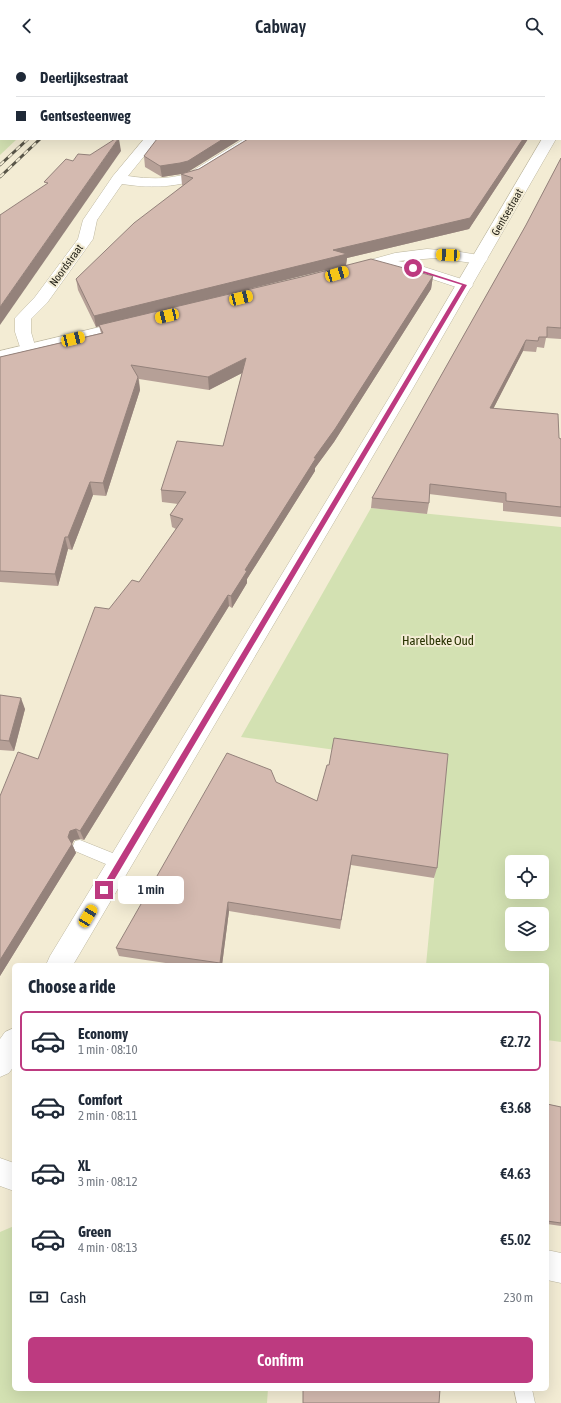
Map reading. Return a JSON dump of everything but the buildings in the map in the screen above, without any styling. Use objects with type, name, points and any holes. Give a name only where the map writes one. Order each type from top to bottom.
[{"type":"main road","name":"Noordstraat","points":[[28,349],[23,332],[23,318],[41,300],[85,239],[90,220],[118,179],[149,140]]},
{"type":"main road","points":[[118,179],[164,184],[185,179],[194,176],[251,140]]},
{"type":"main road","name":"Gentsestraat","points":[[59,963],[120,864],[465,285],[548,140]]},
{"type":"main road","points":[[341,272],[409,255],[458,255],[480,259]]},
{"type":"main road","points":[[370,264],[413,268],[465,285]]},
{"type":"main road","points":[[0,356],[147,321]]},
{"type":"main road","points":[[0,1064],[12,1044]]},
{"type":"main road","points":[[0,1172],[12,1176]]},
{"type":"main road","points":[[549,1265],[561,1268]]},
{"type":"lane","points":[[80,846],[120,864]]},
{"type":"lane","points":[[523,1391],[526,1403]]},
{"type":"green space","points":[[0,140],[16,140],[0,155]]},
{"type":"green space","name":"Harelbeke Oud","points":[[371,508],[561,527],[561,1042],[549,1040],[549,963],[426,963],[445,765],[241,737]]},
{"type":"green space","points":[[12,1227],[12,1391],[268,1391],[267,1403],[0,1403],[0,1232]]},
{"type":"railway","points":[[0,165],[27,140]]},
{"type":"railway","points":[[0,177],[39,140]]},
{"type":"route","points":[[104,890],[465,285],[413,268]]}]
